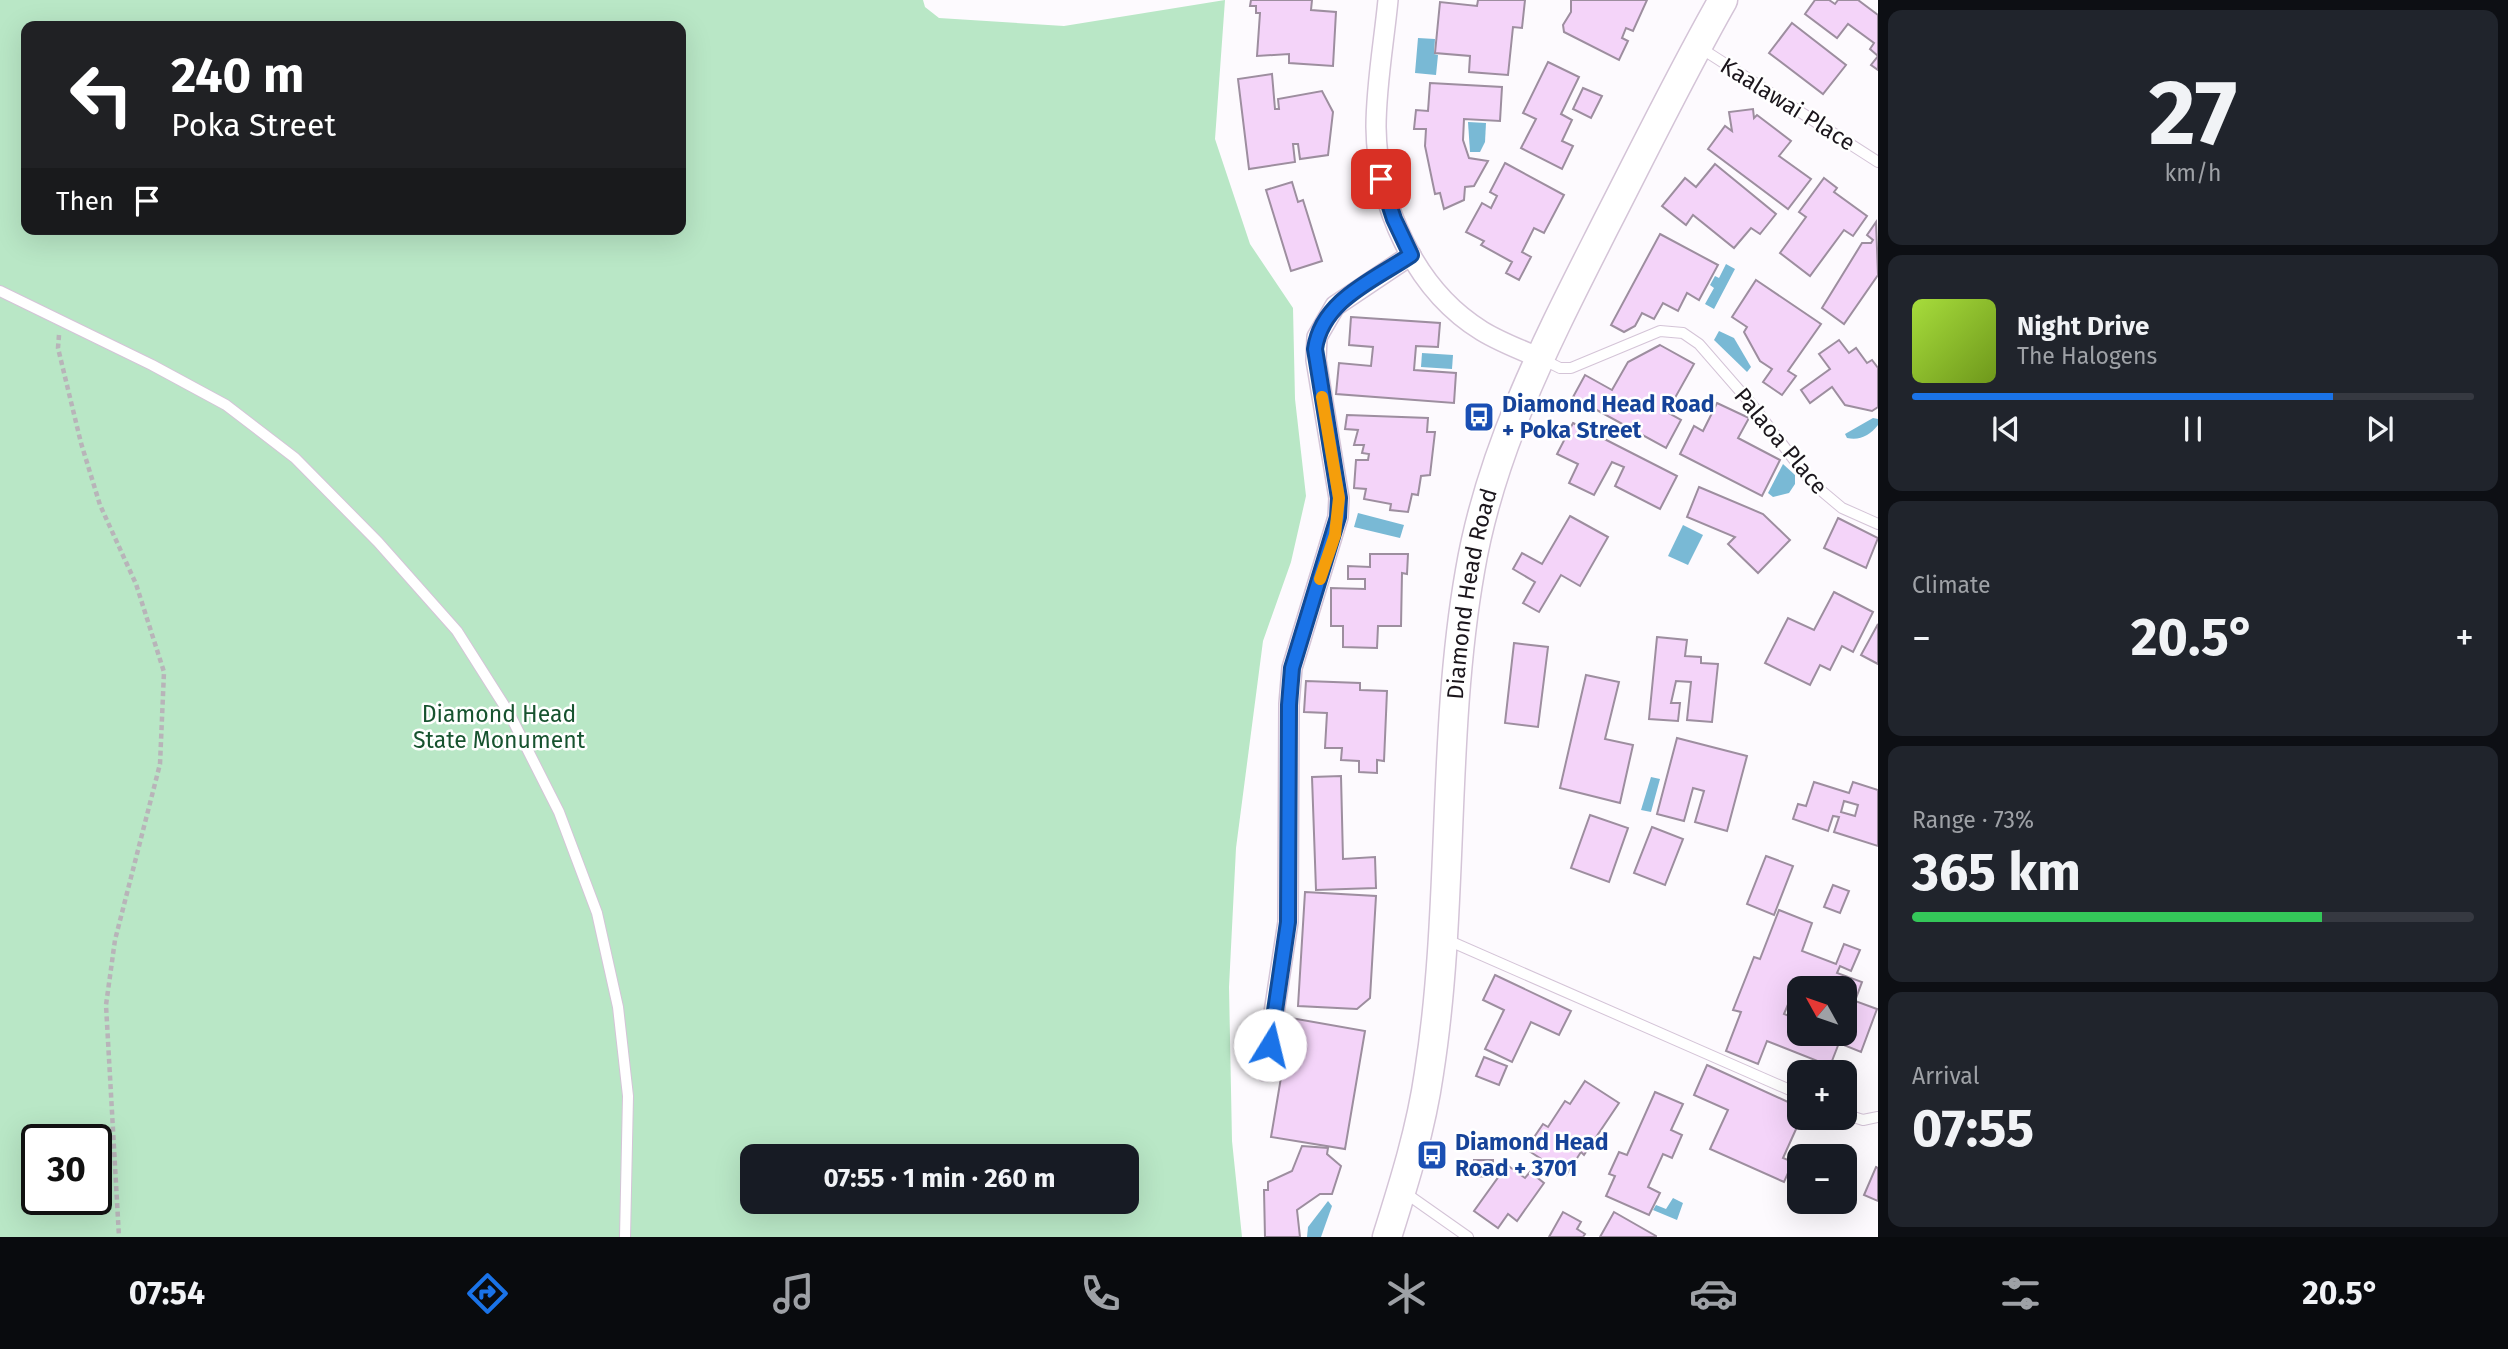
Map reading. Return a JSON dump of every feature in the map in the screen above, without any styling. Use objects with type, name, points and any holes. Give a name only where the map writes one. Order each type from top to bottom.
[{"type":"street","points":[[1388,0],[1376,124],[1377,152],[1389,206],[1411,255],[1442,296],[1472,324],[1540,358]]},
{"type":"street","name":"Diamond Head Road","points":[[1387,1237],[1415,1147],[1430,1072],[1460,642],[1470,568],[1492,480],[1509,429],[1540,358],[1697,46],[1723,0]]},
{"type":"street","points":[[1265,1071],[1288,922],[1289,705],[1292,668],[1338,517],[1339,498],[1316,360],[1317,337],[1335,306],[1411,255]]},
{"type":"lane","name":"Kaalawai Place","points":[[1697,46],[1878,162]]},
{"type":"lane","points":[[0,291],[152,365],[226,405],[295,458],[378,542],[457,631],[509,713],[559,813],[597,913],[618,1007],[628,1096],[625,1237]]},
{"type":"lane","name":"Palaoa Place","points":[[1540,358],[1560,368],[1571,368],[1660,331],[1683,333],[1699,344],[1753,405],[1811,482],[1842,508],[1878,524]]},
{"type":"lane","points":[[1441,937],[1787,1089]]},
{"type":"lane","points":[[1857,1118],[1863,1120],[1878,1117]]},
{"type":"lane","points":[[1401,1189],[1468,1237]]},
{"type":"path","points":[[60,320],[58,348],[80,443],[100,505],[136,584],[164,672],[160,764],[115,940],[106,1005],[118,1237]]},
{"type":"green space","name":"Diamond Head State Monument","points":[[0,0],[923,0],[925,7],[939,18],[1064,26],[1225,0],[1215,139],[1250,244],[1293,308],[1295,399],[1306,496],[1291,562],[1263,641],[1236,848],[1229,987],[1232,1141],[1242,1237],[0,1237]]},
{"type":"water","points":[[1418,38],[1435,39],[1434,54],[1438,55],[1436,75],[1415,73]]},
{"type":"water","points":[[1468,122],[1486,123],[1485,142],[1480,152],[1470,152]]},
{"type":"water","points":[[1726,264],[1735,269],[1714,309],[1705,304],[1714,288],[1710,285],[1715,276],[1719,278]]},
{"type":"water","points":[[1719,331],[1734,338],[1751,367],[1747,372],[1714,340]]},
{"type":"water","points":[[1422,353],[1453,355],[1452,369],[1421,367]]},
{"type":"water","points":[[1873,418],[1878,419],[1878,425],[1872,432],[1860,438],[1847,438],[1845,434]]},
{"type":"water","points":[[1783,464],[1795,475],[1795,484],[1789,493],[1773,497],[1768,493]]},
{"type":"water","points":[[1358,513],[1404,525],[1400,538],[1354,527]]},
{"type":"water","points":[[1683,525],[1703,535],[1688,565],[1668,556]]},
{"type":"water","points":[[1651,777],[1660,779],[1651,812],[1641,810]]},
{"type":"water","points":[[1673,1198],[1683,1203],[1677,1220],[1653,1210],[1656,1205],[1666,1209]]},
{"type":"water","points":[[1328,1201],[1332,1206],[1321,1237],[1307,1237],[1308,1227]]},
{"type":"building","points":[[1251,0],[1312,0],[1311,10],[1336,12],[1333,66],[1289,63],[1289,54],[1257,56],[1260,13],[1256,13],[1256,6],[1250,6]]},
{"type":"building","points":[[1478,0],[1525,0],[1522,28],[1513,27],[1508,75],[1469,72],[1470,56],[1435,53],[1440,2],[1477,6]]},
{"type":"building","points":[[1571,0],[1647,0],[1633,31],[1626,28],[1622,38],[1628,41],[1619,60],[1564,32],[1563,25],[1571,12]]},
{"type":"building","points":[[1815,0],[1829,0],[1835,4],[1838,0],[1858,0],[1878,15],[1878,56],[1870,49],[1874,43],[1848,24],[1837,38],[1805,14]]},
{"type":"building","points":[[1792,23],[1846,65],[1823,94],[1769,53]]},
{"type":"building","points":[[1878,56],[1878,70],[1871,65]]},
{"type":"building","points":[[1548,62],[1579,77],[1561,114],[1572,120],[1562,141],[1573,146],[1562,169],[1521,148],[1536,119],[1523,113]]},
{"type":"building","points":[[1272,74],[1275,109],[1279,109],[1278,99],[1322,91],[1333,112],[1328,155],[1300,159],[1298,144],[1293,144],[1295,162],[1249,169],[1238,79]]},
{"type":"building","points":[[1430,83],[1502,87],[1500,121],[1464,119],[1463,140],[1469,158],[1488,161],[1474,186],[1465,187],[1464,200],[1444,209],[1440,193],[1435,194],[1425,146],[1426,129],[1414,129],[1416,110],[1428,111]]},
{"type":"building","points":[[1583,88],[1602,96],[1591,118],[1573,109]]},
{"type":"building","points":[[1753,109],[1754,118],[1757,115],[1791,141],[1779,156],[1811,179],[1788,209],[1708,149],[1725,126],[1732,131],[1729,112]]},
{"type":"building","points":[[1505,163],[1564,195],[1544,233],[1534,228],[1522,252],[1531,257],[1519,280],[1506,273],[1512,262],[1481,245],[1484,241],[1466,232],[1482,203],[1491,208],[1497,196],[1490,192]]},
{"type":"building","points":[[1715,164],[1776,214],[1760,234],[1751,228],[1734,248],[1693,215],[1686,225],[1662,206],[1685,178],[1696,187]]},
{"type":"building","points":[[1824,178],[1837,188],[1834,192],[1867,216],[1853,236],[1844,230],[1810,276],[1780,253],[1806,217],[1799,212]]},
{"type":"building","points":[[1292,182],[1298,202],[1303,200],[1322,261],[1291,271],[1266,190]]},
{"type":"building","points":[[1876,222],[1878,275],[1844,324],[1822,308],[1862,243],[1871,243],[1873,240],[1867,235]]},
{"type":"building","points":[[1660,234],[1718,265],[1699,300],[1687,293],[1678,311],[1663,303],[1654,319],[1642,313],[1635,326],[1624,332],[1611,325]]},
{"type":"building","points":[[1756,280],[1821,324],[1788,371],[1796,376],[1782,395],[1763,382],[1772,369],[1760,361],[1744,332],[1747,327],[1732,317]]},
{"type":"building","points":[[1351,317],[1440,323],[1438,347],[1416,346],[1414,370],[1456,373],[1454,403],[1336,394],[1339,363],[1371,366],[1373,347],[1349,345]]},
{"type":"building","points":[[1839,340],[1849,353],[1856,348],[1867,363],[1872,360],[1878,368],[1878,407],[1872,411],[1845,405],[1832,387],[1810,403],[1801,390],[1830,369],[1819,354]]},
{"type":"building","points":[[1660,345],[1694,364],[1667,412],[1681,420],[1666,448],[1573,397],[1585,375],[1612,390],[1628,362]]},
{"type":"building","points":[[1717,403],[1749,418],[1738,438],[1780,460],[1762,496],[1680,454],[1694,426],[1703,431]]},
{"type":"building","points":[[1347,415],[1428,418],[1427,432],[1435,432],[1430,475],[1421,476],[1418,495],[1412,494],[1408,512],[1390,510],[1391,504],[1364,499],[1366,489],[1354,488],[1356,460],[1368,460],[1369,454],[1362,453],[1364,445],[1354,445],[1358,430],[1345,429]]},
{"type":"building","points":[[1573,423],[1677,476],[1660,509],[1615,486],[1624,467],[1612,462],[1594,495],[1569,483],[1578,464],[1557,454]]},
{"type":"building","points":[[1699,487],[1763,514],[1790,540],[1758,573],[1728,544],[1735,537],[1687,517]]},
{"type":"building","points":[[1570,516],[1608,537],[1580,586],[1561,575],[1539,612],[1523,603],[1535,582],[1513,569],[1522,553],[1542,564]]},
{"type":"building","points":[[1838,518],[1878,538],[1866,568],[1824,548]]},
{"type":"building","points":[[1370,554],[1408,554],[1407,574],[1402,573],[1401,626],[1378,626],[1377,648],[1343,647],[1343,626],[1331,626],[1331,588],[1365,589],[1365,579],[1348,579],[1348,566],[1370,567]]},
{"type":"building","points":[[1834,592],[1873,612],[1853,652],[1842,646],[1830,670],[1820,665],[1810,685],[1765,663],[1788,618],[1814,630]]},
{"type":"building","points":[[1878,624],[1878,664],[1861,655]]},
{"type":"building","points":[[1657,637],[1687,640],[1685,656],[1701,657],[1701,663],[1718,664],[1712,722],[1687,720],[1691,682],[1676,681],[1671,703],[1680,703],[1678,721],[1649,719]]},
{"type":"building","points":[[1514,643],[1548,647],[1538,727],[1505,723]]},
{"type":"building","points":[[1586,675],[1619,682],[1605,739],[1633,745],[1620,803],[1560,788]]},
{"type":"building","points":[[1306,681],[1360,683],[1360,690],[1387,691],[1384,761],[1377,760],[1377,773],[1359,772],[1359,761],[1341,760],[1342,748],[1325,748],[1327,713],[1304,712]]},
{"type":"building","points":[[1677,738],[1747,756],[1727,831],[1695,822],[1704,791],[1693,788],[1684,821],[1657,814]]},
{"type":"building","points":[[1341,776],[1343,859],[1375,857],[1376,888],[1316,890],[1312,777]]},
{"type":"building","points":[[1814,782],[1849,793],[1853,782],[1878,790],[1878,846],[1834,832],[1839,817],[1833,816],[1828,831],[1793,819],[1798,804],[1806,806]],"holes":[[[1844,801],[1858,805],[1855,816],[1841,812]]]},
{"type":"building","points":[[1590,815],[1628,828],[1609,882],[1571,868]]},
{"type":"building","points":[[1652,827],[1683,839],[1665,885],[1634,873]]},
{"type":"building","points":[[1766,856],[1793,866],[1774,915],[1747,904]]},
{"type":"building","points":[[1833,885],[1849,891],[1840,913],[1824,907]]},
{"type":"building","points":[[1305,892],[1376,896],[1370,998],[1357,1009],[1298,1006]]},
{"type":"building","points":[[1779,910],[1812,923],[1802,951],[1836,964],[1844,944],[1860,950],[1851,971],[1840,966],[1837,973],[1845,976],[1787,976],[1787,1007],[1784,1014],[1787,1015],[1787,1046],[1838,1046],[1832,1060],[1815,1060],[1767,1041],[1758,1064],[1726,1051],[1741,1012],[1733,1010],[1754,957],[1760,959]]},
{"type":"building","points":[[1495,975],[1571,1011],[1559,1035],[1531,1022],[1512,1062],[1485,1049],[1504,1010],[1483,1000]]},
{"type":"building","points":[[1857,980],[1862,982],[1857,996]]},
{"type":"building","points":[[1857,1002],[1877,1009],[1861,1052],[1846,1046],[1857,1046]]},
{"type":"building","points":[[1291,1018],[1365,1031],[1345,1149],[1271,1137]]},
{"type":"building","points":[[1484,1057],[1507,1066],[1499,1085],[1476,1076]]},
{"type":"building","points":[[1707,1065],[1787,1102],[1787,1130],[1796,1130],[1783,1158],[1787,1160],[1784,1182],[1710,1149],[1728,1110],[1694,1095]]},
{"type":"building","points":[[1585,1081],[1619,1103],[1584,1155],[1581,1152],[1566,1175],[1526,1149],[1543,1124],[1548,1127],[1565,1101],[1570,1104]]},
{"type":"building","points":[[1655,1092],[1683,1104],[1671,1130],[1682,1135],[1672,1158],[1663,1154],[1648,1187],[1660,1193],[1649,1215],[1606,1196],[1615,1176],[1609,1174],[1619,1152],[1627,1155]]},
{"type":"building","points":[[1302,1146],[1328,1148],[1327,1154],[1341,1166],[1332,1194],[1320,1194],[1297,1210],[1300,1237],[1265,1237],[1264,1190],[1268,1190],[1268,1182],[1292,1171]]},
{"type":"building","points":[[1474,1160],[1493,1160],[1493,1177],[1474,1176]]},
{"type":"building","points":[[1507,1165],[1525,1178],[1530,1172],[1544,1183],[1517,1221],[1508,1214],[1498,1228],[1474,1211]]},
{"type":"building","points":[[1876,1167],[1878,1168],[1878,1201],[1864,1195]]},
{"type":"building","points":[[1563,1212],[1581,1222],[1577,1229],[1585,1234],[1583,1237],[1549,1237]]},
{"type":"building","points":[[1614,1212],[1656,1236],[1656,1237],[1600,1237]]},
{"type":"slow traffic","points":[[1320,579],[1335,535],[1339,498],[1322,397]]},
{"type":"place","name":"Diamond Head Road + Poka Street","points":[[1479,417]]},
{"type":"place","name":"Diamond Head Road + 3701","points":[[1432,1155]]},
{"type":"route","points":[[1270,1045],[1288,922],[1289,705],[1292,668],[1303,627],[1335,535],[1338,517],[1339,498],[1315,349],[1321,326],[1335,306],[1411,255],[1399,232],[1381,179]]}]
